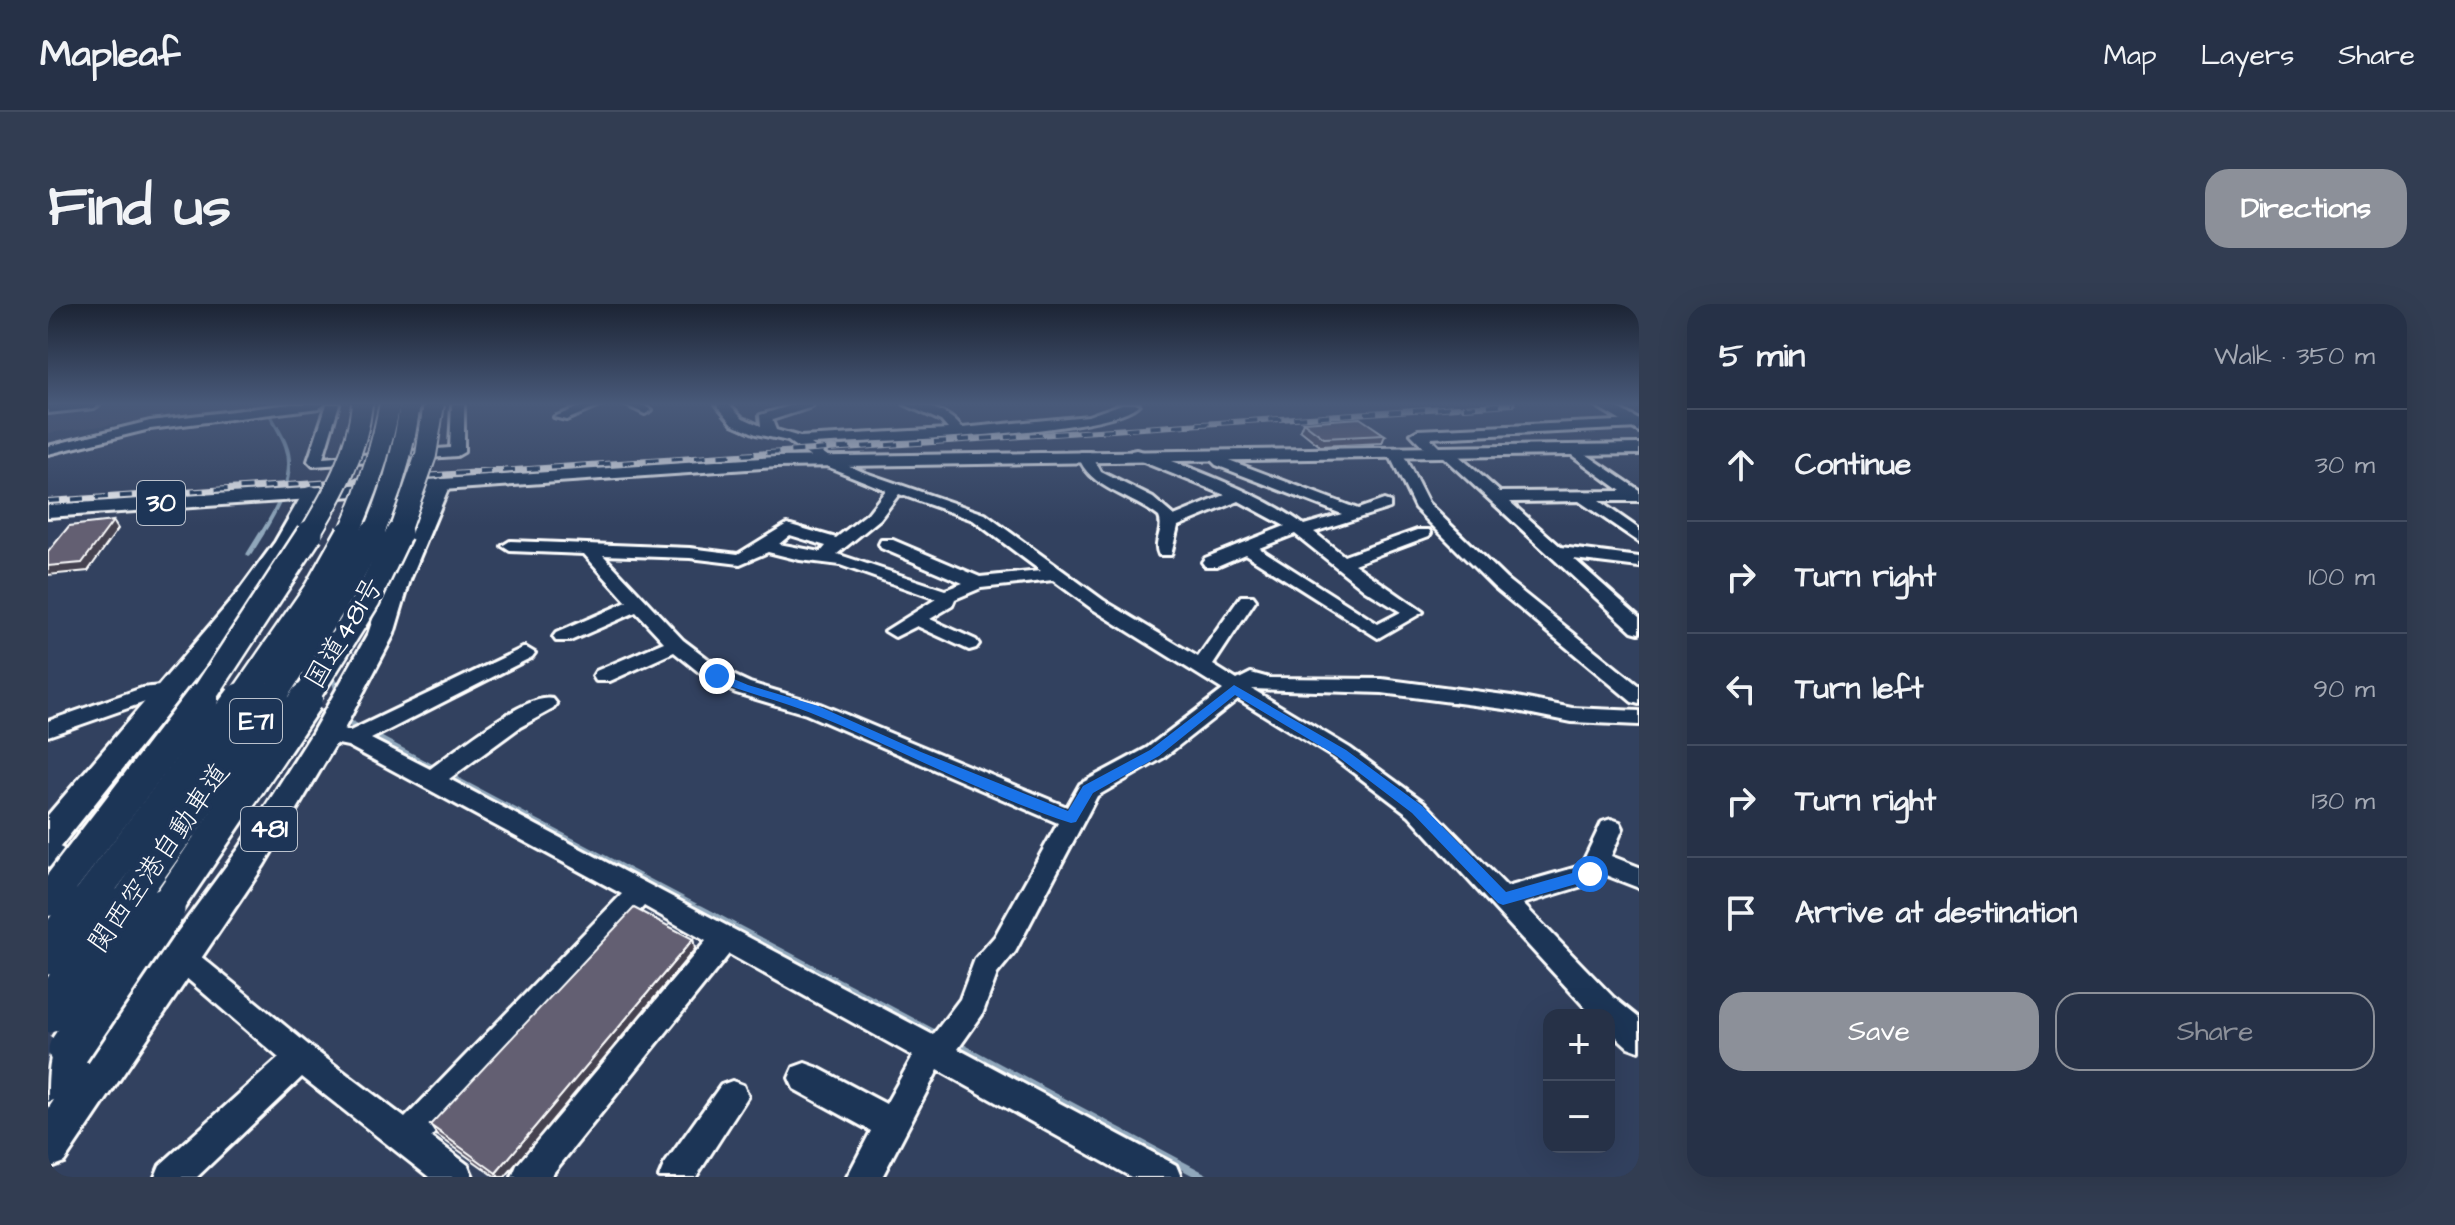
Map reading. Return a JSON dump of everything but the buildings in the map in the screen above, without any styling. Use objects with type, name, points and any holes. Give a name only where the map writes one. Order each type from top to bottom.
[{"type":"highway","points":[[48,900],[118,813],[255,626],[347,470],[353,445]]},
{"type":"highway","name":"関西空港自動車道","points":[[48,954],[241,700],[310,601],[365,496],[382,445]]},
{"type":"highway","name":"関西空港自動車道","points":[[48,1012],[297,662],[354,571],[384,507],[403,445]]},
{"type":"highway","name":"国道481号","points":[[58,1066],[316,683],[382,570],[416,489],[429,445]]},
{"type":"highway","name":"481","points":[[48,1146],[252,856],[340,737],[381,634],[398,580],[440,484]]},
{"type":"highway","points":[[48,838],[253,589],[286,543],[291,494]]},
{"type":"main road","name":"30","points":[[48,511],[824,460],[1639,449]]},
{"type":"street","points":[[48,450],[69,445]]},
{"type":"street","points":[[320,445],[315,461],[318,463],[457,452],[457,445]]},
{"type":"street","points":[[802,445],[824,460],[979,517],[1097,604],[1342,753],[1417,809],[1603,1006],[1639,1037]]},
{"type":"street","points":[[1399,445],[1386,452],[1421,505],[1522,603],[1639,697]]},
{"type":"street","points":[[1432,445],[1496,497],[1639,627]]},
{"type":"street","points":[[1574,450],[1638,497]]},
{"type":"street","points":[[1136,454],[1283,516],[1371,586],[1414,612],[1378,632],[1245,547]]},
{"type":"street","points":[[1212,454],[1221,462],[1357,514]]},
{"type":"street","points":[[1085,455],[1089,468],[1096,475],[1159,509],[1170,523],[1165,551]]},
{"type":"street","points":[[1170,523],[1241,496],[1269,480]]},
{"type":"street","points":[[822,558],[874,516],[896,488]]},
{"type":"street","points":[[1582,496],[1639,537]]},
{"type":"street","points":[[1496,497],[1638,497]]},
{"type":"street","points":[[1211,562],[1299,528],[1384,505]]},
{"type":"street","points":[[510,546],[690,553],[740,559],[766,546],[787,529],[838,544]]},
{"type":"street","points":[[1343,562],[1423,533]]},
{"type":"street","points":[[887,544],[978,583]]},
{"type":"street","points":[[766,546],[843,560],[945,596],[978,583],[1058,574]]},
{"type":"street","points":[[590,551],[676,644],[717,676],[813,709],[1071,818]]},
{"type":"street","points":[[1557,552],[1639,562]]},
{"type":"street","points":[[895,631],[946,602],[945,596]]},
{"type":"street","points":[[1201,668],[1247,600]]},
{"type":"street","points":[[563,637],[638,604]]},
{"type":"street","points":[[916,619],[969,644]]},
{"type":"street","points":[[603,676],[676,644]]},
{"type":"street","points":[[340,737],[525,653]]},
{"type":"street","points":[[864,1177],[934,1053],[972,1006],[985,968],[1005,944],[1088,790],[1155,753],[1234,689],[1251,679],[1268,684],[1382,686],[1498,701],[1572,715],[1639,718]]},
{"type":"street","points":[[48,729],[149,693],[169,692]]},
{"type":"street","points":[[431,780],[512,722],[546,704]]},
{"type":"street","points":[[340,737],[431,780],[1164,1177]]},
{"type":"street","points":[[1503,899],[1590,874],[1611,828]]},
{"type":"street","points":[[48,852],[182,957],[301,1058],[456,1177]]},
{"type":"street","points":[[1596,861],[1639,878]]},
{"type":"street","points":[[407,1139],[639,894]]},
{"type":"street","points":[[529,1177],[724,940]]},
{"type":"street","points":[[172,1177],[301,1058]]},
{"type":"street","points":[[805,1078],[892,1125]]},
{"type":"street","points":[[676,1177],[732,1096]]},
{"type":"waterway","points":[[261,535],[287,481],[289,457],[285,445]]},
{"type":"waterway","points":[[249,554],[262,533]]},
{"type":"waterway","points":[[331,670],[338,694]]},
{"type":"waterway","points":[[344,716],[346,721],[437,770]]},
{"type":"waterway","points":[[447,775],[704,911]]},
{"type":"waterway","points":[[700,909],[939,1036]]},
{"type":"waterway","points":[[953,1043],[1204,1177]]},
{"type":"railway","points":[[48,501],[892,445]]},
{"type":"route","points":[[717,676],[743,688],[813,709],[1071,818],[1088,790],[1155,753],[1234,689],[1342,753],[1417,809],[1503,899],[1590,874]]}]
